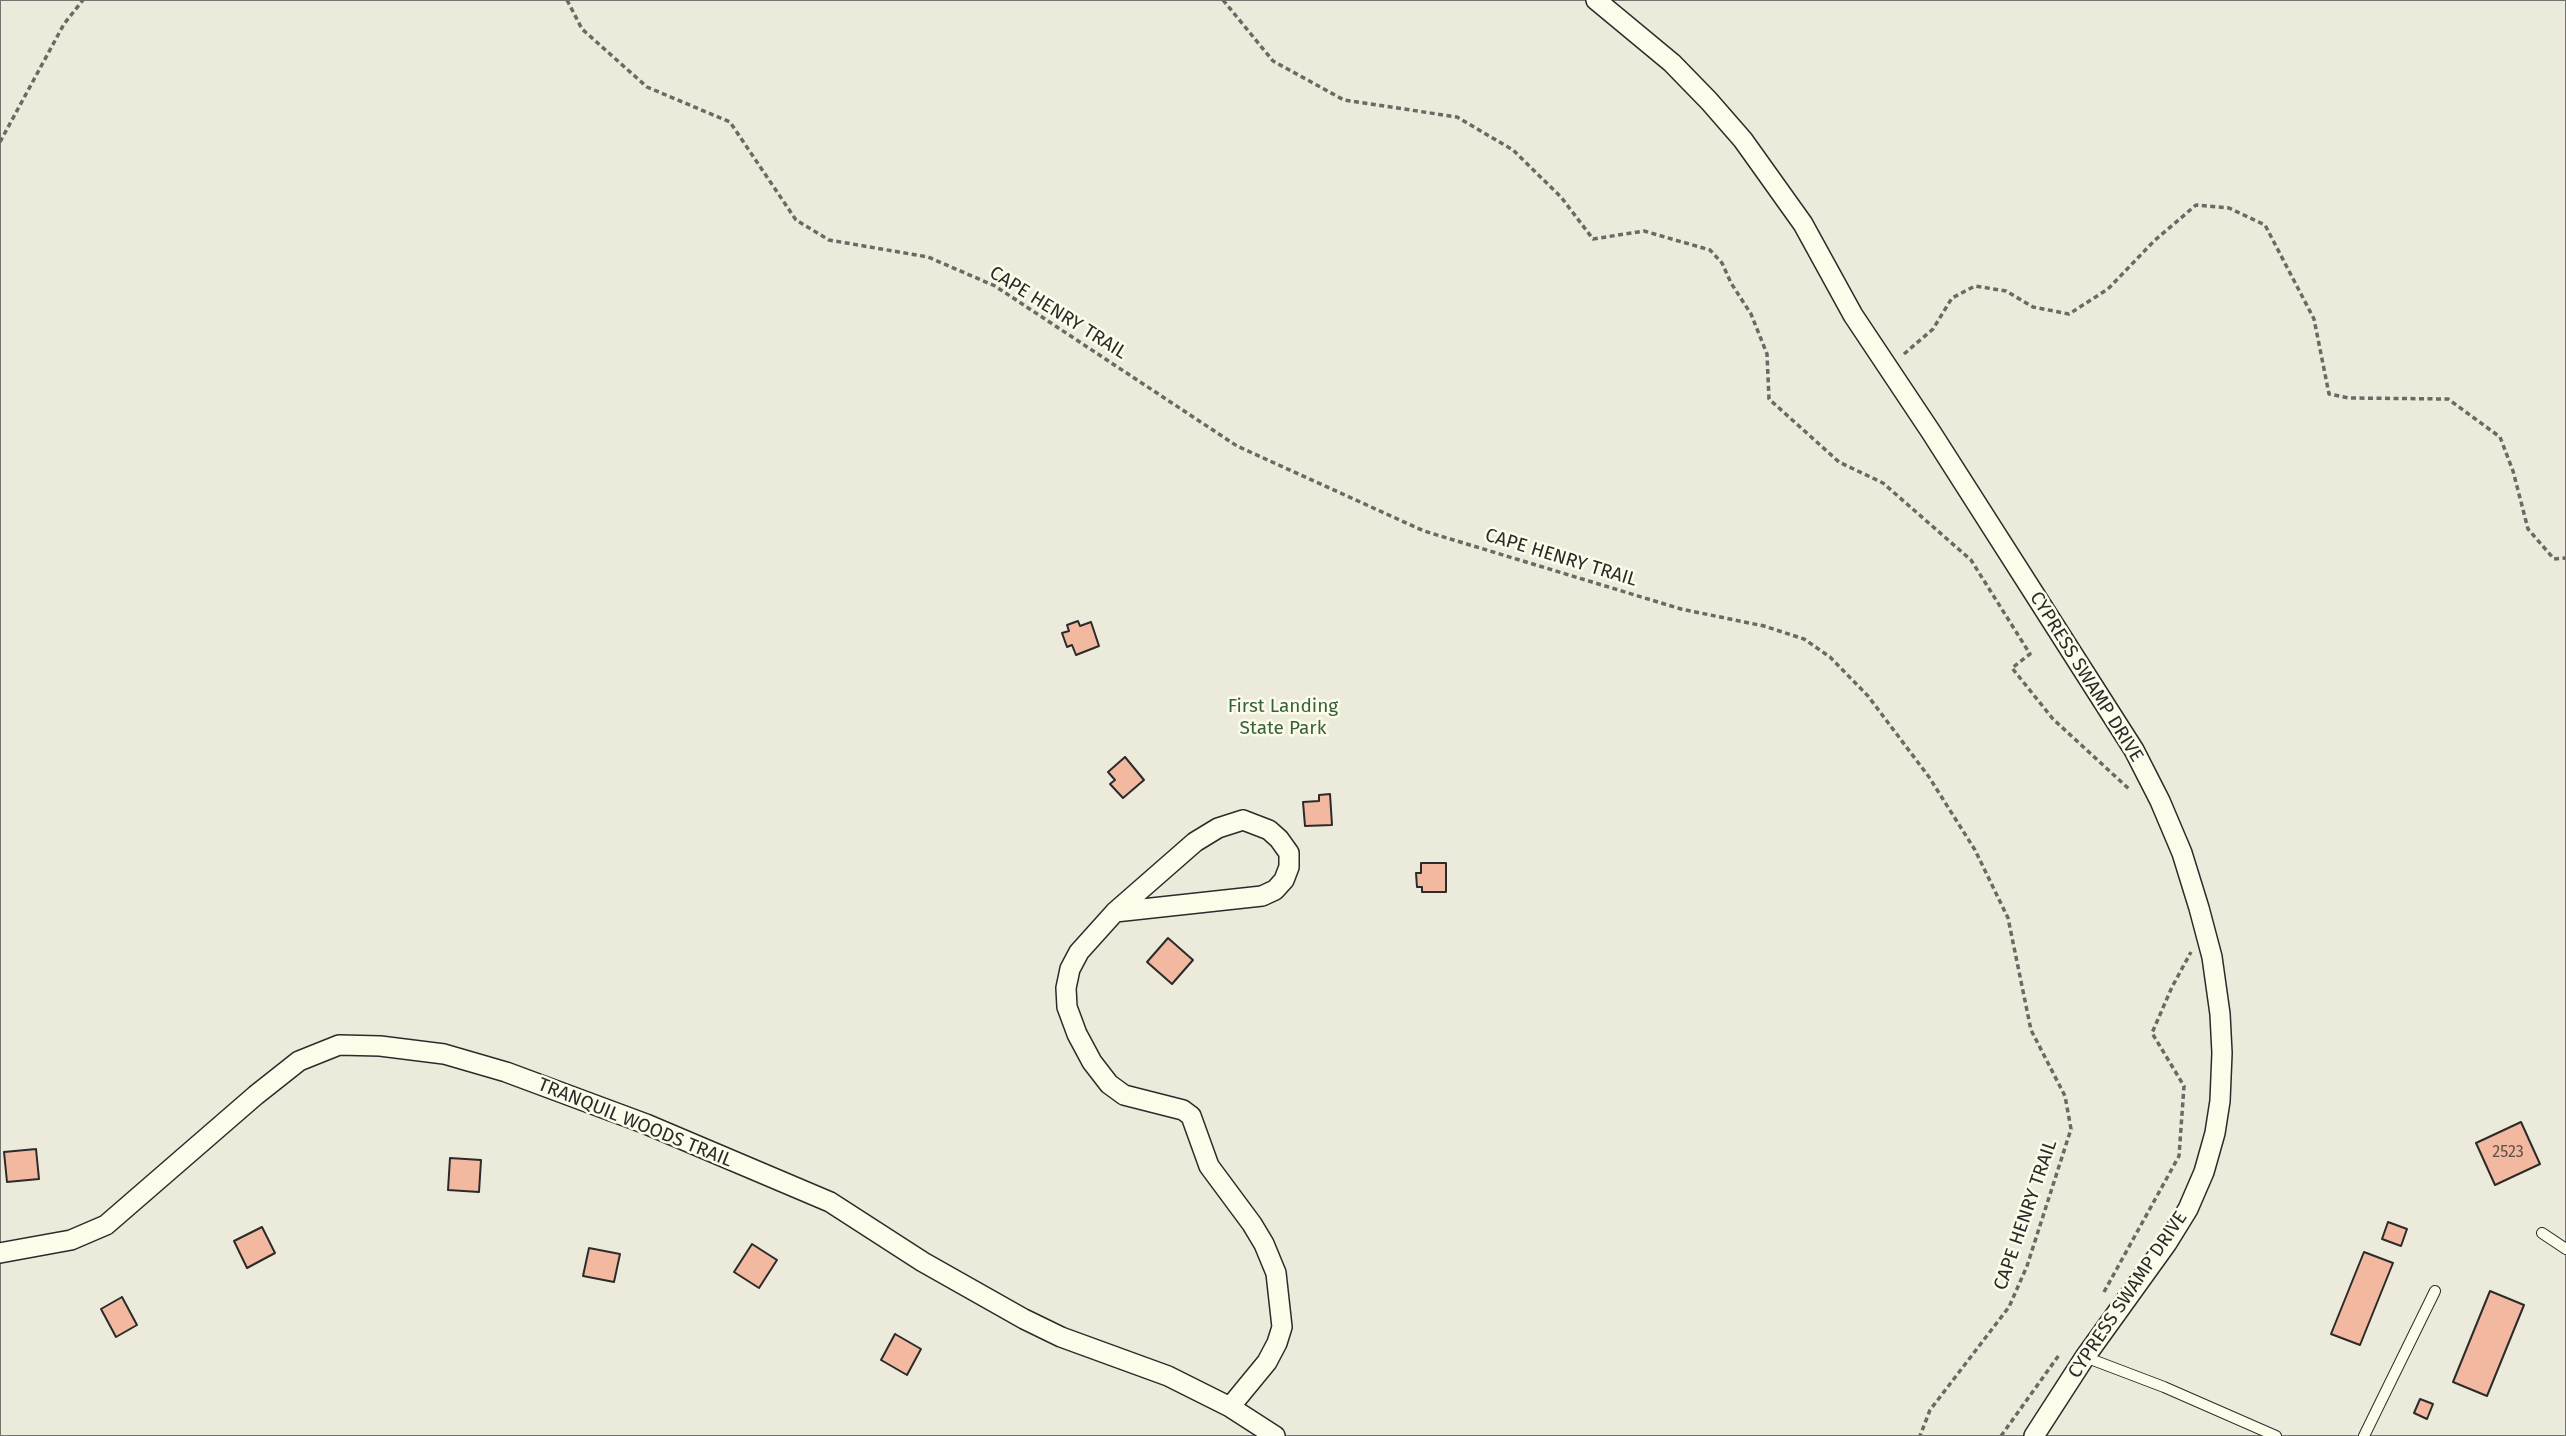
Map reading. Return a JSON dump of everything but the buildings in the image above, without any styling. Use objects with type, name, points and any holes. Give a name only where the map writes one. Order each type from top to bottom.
[{"type":"street","name":"CYPRESS SWAMP DRIVE","points":[[1596,0],[1672,63],[1742,140],[1803,224],[1853,315],[2134,750],[2182,853],[2212,957],[2220,1014],[2222,1054],[2217,1122],[2204,1172],[2188,1209],[2167,1243],[2085,1357],[2034,1436]]},
{"type":"street","points":[[1115,912],[1262,896],[1275,890],[1284,880],[1289,867],[1289,853],[1269,830],[1242,820],[1218,828],[1195,842],[1115,912],[1079,953],[1070,969],[1066,988],[1068,1007],[1077,1034],[1109,1084],[1124,1095],[1183,1110],[1191,1116],[1209,1166],[1265,1244],[1276,1273],[1282,1327],[1278,1343],[1268,1362],[1230,1407]]},
{"type":"street","name":"TRANQUIL WOODS TRAIL","points":[[0,1253],[71,1240],[106,1225],[299,1061],[339,1045],[380,1046],[444,1054],[506,1072],[646,1124],[830,1202],[923,1262],[1049,1331],[1168,1376],[1230,1407],[1275,1436]]},
{"type":"lane","points":[[2542,1233],[2566,1249]]},
{"type":"lane","points":[[2364,1436],[2435,1291]]},
{"type":"lane","points":[[2085,1357],[2164,1387],[2276,1436]]},
{"type":"path","points":[[0,142],[64,24],[83,0]]},
{"type":"path","name":"CAPE HENRY TRAIL","points":[[567,0],[582,29],[648,87],[730,122],[796,220],[829,240],[928,257],[995,286],[1237,446],[1424,531],[1681,609],[1765,626],[1804,639],[1830,657],[1868,696],[1935,787],[1975,850],[2003,907],[2008,918],[2031,1030],[2065,1096],[2071,1129],[2027,1265],[2009,1307],[1930,1410],[1920,1436]]},
{"type":"path","points":[[1223,0],[1273,61],[1344,100],[1457,117],[1513,150],[1560,197],[1593,239],[1644,231],[1710,250],[1722,263],[1751,314],[1767,354],[1769,398],[1839,463],[1883,483],[1971,560],[2030,654],[2012,668],[2053,719],[2136,795]]},
{"type":"path","points":[[1889,368],[1933,329],[1952,298],[1975,286],[2006,291],[2033,307],[2069,314],[2108,289],[2154,241],[2196,205],[2229,208],[2265,225],[2314,319],[2329,394],[2349,398],[2448,399],[2500,437],[2513,471],[2528,529],[2554,559],[2566,558]]},
{"type":"path","points":[[2103,1295],[2179,1156],[2184,1086],[2152,1033],[2191,950]]},
{"type":"path","points":[[2001,1436],[2064,1349]]},
{"type":"green space","name":"First Landing State Park","points":[[0,0],[2566,0],[2566,1436],[0,1436]]}]
